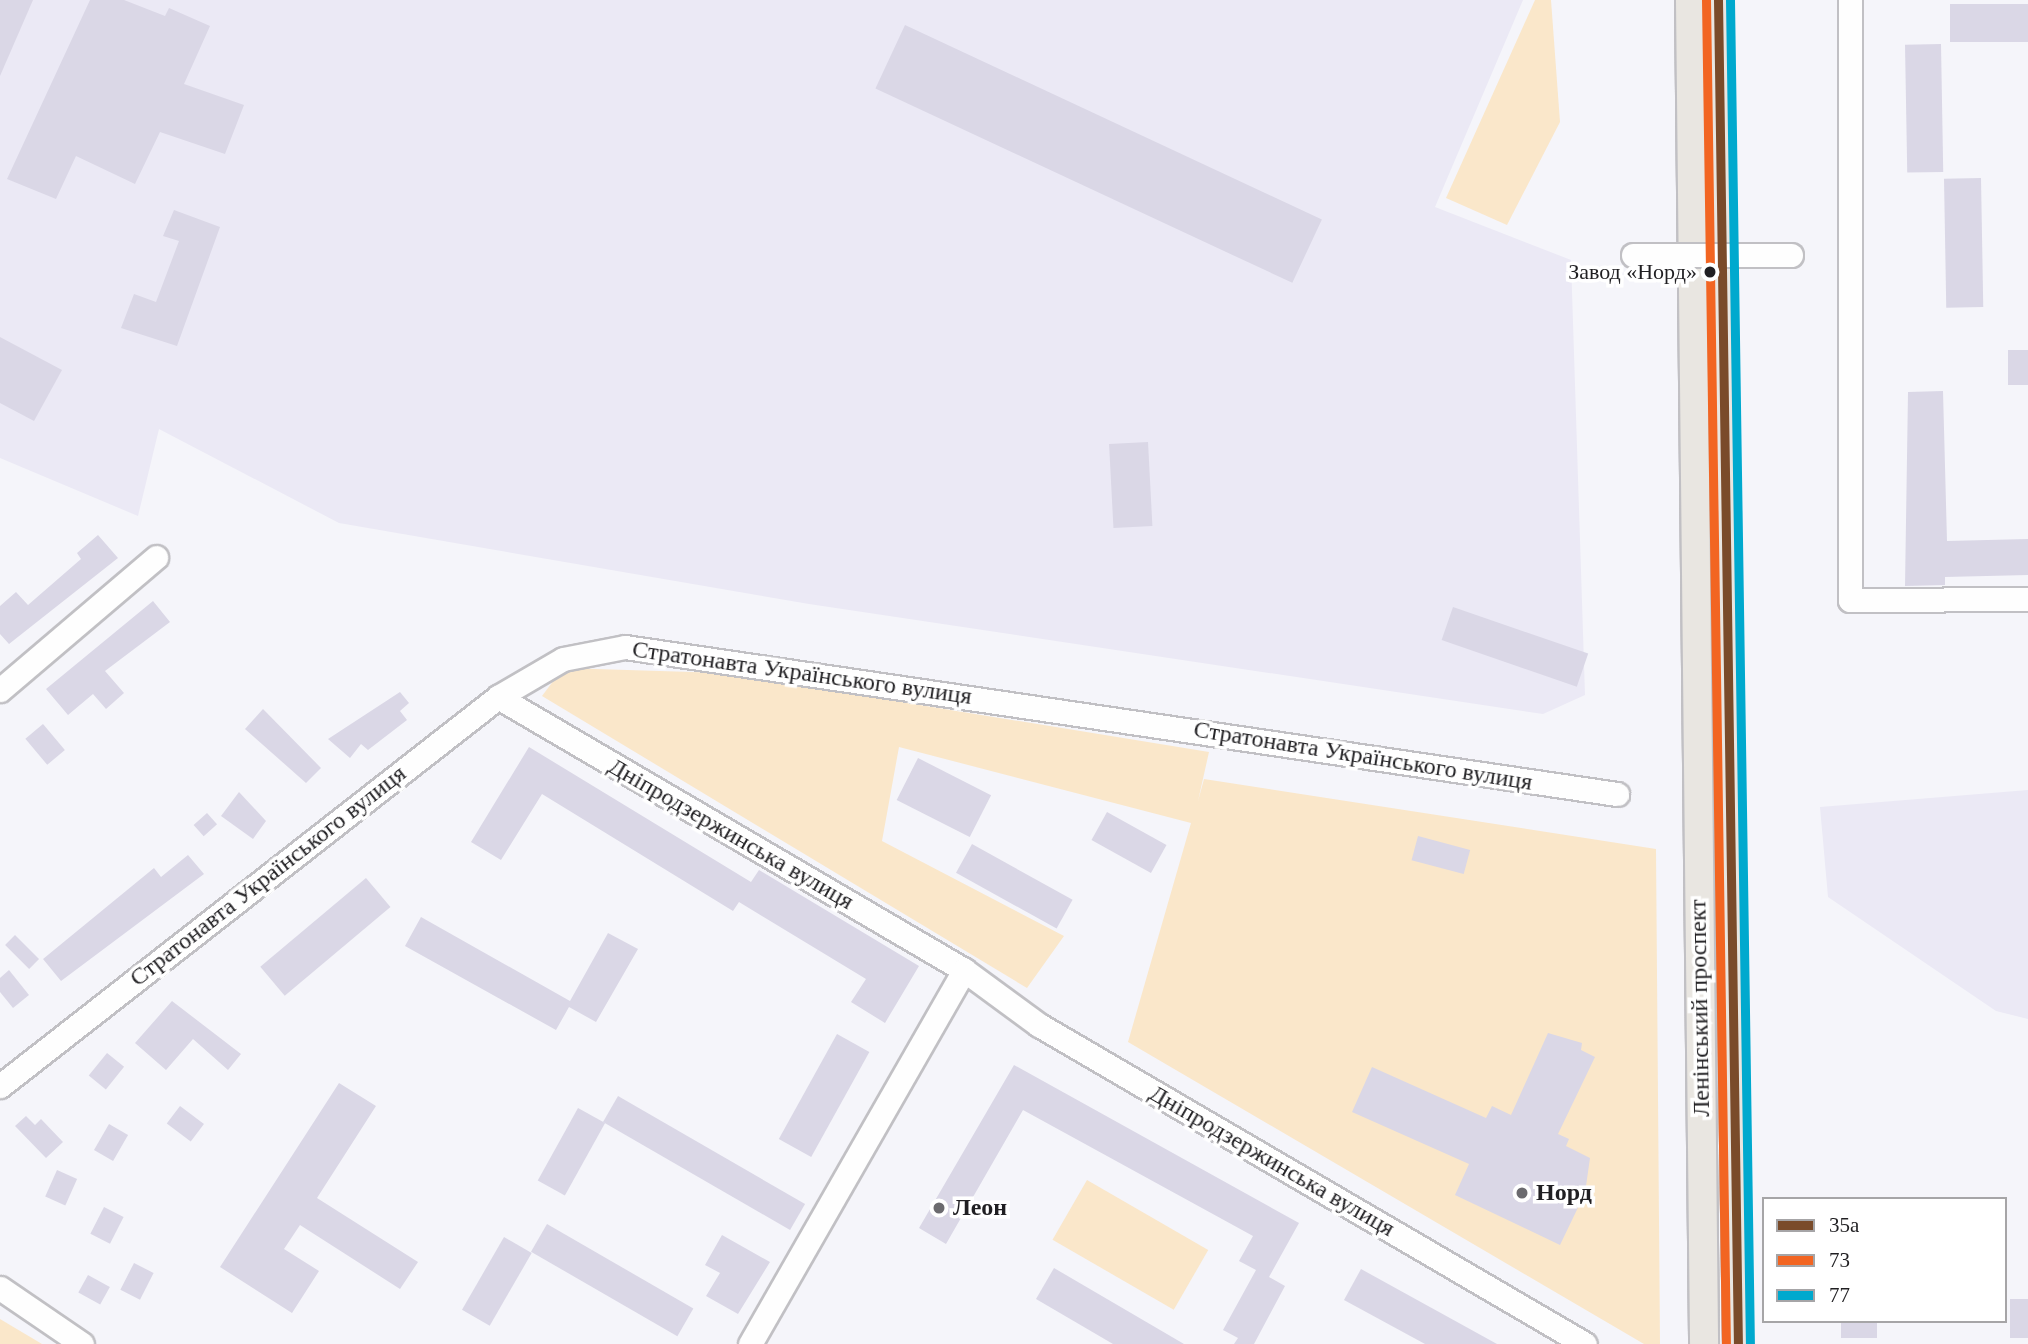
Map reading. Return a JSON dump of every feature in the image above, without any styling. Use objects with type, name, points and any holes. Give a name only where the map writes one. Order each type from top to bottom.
[{"type":"main road","name":"Ленінський проспект","points":[[1690,0],[1704,1344]]},
{"type":"main road","name":"Ленінський проспект","points":[[1718,0],[1738,1344]]},
{"type":"street","points":[[1850,0],[1850,600],[2028,599]]},
{"type":"street","points":[[1633,255],[1791,255]]},
{"type":"street","points":[[0,690],[156,557]]},
{"type":"street","name":"Стратонавта Українського вулиця","points":[[0,1086],[498,697],[564,659],[625,648],[1616,794]]},
{"type":"street","name":"Дніпродзержинська вулиця","points":[[498,697],[964,970],[1039,1025],[1585,1344]]},
{"type":"street","points":[[750,1344],[964,970]]},
{"type":"street","points":[[0,1288],[82,1344]]},
{"type":"shaded area","name":"Завод «Норд»","points":[[0,0],[1523,0],[1435,207],[1571,260],[1585,695],[1543,714],[809,604],[339,523],[159,429],[138,516],[0,458]]},
{"type":"shaded area","points":[[1535,0],[1551,0],[1560,122],[1507,225],[1446,198]]},
{"type":"shaded area","name":"Норд","points":[[563,668],[724,673],[1209,752],[1198,801],[1204,779],[1656,849],[1660,1344],[1644,1344],[1128,1042],[1191,823],[899,747],[882,841],[1064,936],[1027,988],[542,696]]},
{"type":"shaded area","points":[[2028,790],[2028,1019],[1996,1011],[1828,897],[1820,807]]},
{"type":"shaded area","points":[[1087,1180],[1208,1250],[1174,1310],[1052,1240]]},
{"type":"shaded area","points":[[0,1319],[42,1344],[0,1344]]},
{"type":"building","points":[[0,0],[33,0],[0,76]]},
{"type":"building","points":[[90,0],[124,0],[165,16],[169,8],[210,26],[184,84],[244,105],[225,154],[160,132],[135,184],[76,156],[56,199],[7,179]]},
{"type":"building","points":[[1950,4],[2028,4],[2028,42],[1950,42]]},
{"type":"building","points":[[905,25],[1322,219],[1292,283],[875,88]]},
{"type":"building","points":[[1941,44],[1943,172],[1907,173],[1905,45]]},
{"type":"building","points":[[1981,178],[1983,307],[1946,308],[1944,179]]},
{"type":"building","points":[[174,210],[220,227],[177,346],[121,328],[134,294],[156,302],[179,241],[163,236]]},
{"type":"building","points":[[0,337],[62,370],[34,421],[0,403]]},
{"type":"building","points":[[2008,350],[2028,350],[2028,385],[2008,385]]},
{"type":"building","points":[[1943,391],[1947,541],[2028,539],[2028,575],[1945,577],[1945,585],[1905,586],[1908,392]]},
{"type":"building","points":[[1148,442],[1152,526],[1113,528],[1109,444]]},
{"type":"building","points":[[98,535],[118,558],[9,644],[0,634],[0,606],[16,592],[28,605],[81,559],[77,553]]},
{"type":"building","points":[[153,601],[170,622],[105,671],[124,693],[106,709],[93,694],[68,715],[46,689]]},
{"type":"building","points":[[1453,607],[1588,654],[1577,687],[1442,640]]},
{"type":"building","points":[[400,692],[409,703],[400,711],[407,720],[368,750],[361,744],[350,758],[328,739]]},
{"type":"building","points":[[263,709],[321,768],[306,783],[245,729]]},
{"type":"building","points":[[43,724],[65,750],[47,765],[25,739]]},
{"type":"building","points":[[529,747],[751,882],[759,870],[919,966],[885,1023],[851,1002],[866,979],[739,902],[733,911],[542,794],[501,860],[471,842]]},
{"type":"building","points":[[918,758],[991,795],[970,837],[897,800]]},
{"type":"building","points":[[239,792],[266,821],[253,839],[221,816]]},
{"type":"building","points":[[1107,812],[1166,845],[1151,873],[1091,840]]},
{"type":"building","points":[[207,813],[217,824],[204,836],[194,825]]},
{"type":"building","points":[[1418,836],[1470,850],[1464,874],[1412,860]]},
{"type":"building","points":[[972,844],[1073,900],[1057,929],[956,873]]},
{"type":"building","points":[[188,855],[204,874],[61,981],[43,959],[154,868],[161,877]]},
{"type":"building","points":[[366,878],[390,907],[285,996],[260,967]]},
{"type":"building","points":[[421,917],[570,1001],[608,933],[638,949],[596,1022],[569,1007],[556,1030],[405,946]]},
{"type":"building","points":[[15,935],[39,959],[29,969],[5,945]]},
{"type":"building","points":[[9,970],[29,995],[13,1008],[0,992],[0,978]]},
{"type":"building","points":[[172,1001],[241,1054],[228,1070],[193,1039],[166,1070],[135,1043]]},
{"type":"building","points":[[1548,1033],[1582,1043],[1581,1050],[1595,1057],[1558,1134],[1569,1139],[1566,1146],[1590,1158],[1585,1193],[1560,1245],[1455,1195],[1469,1164],[1352,1112],[1372,1067],[1486,1118],[1492,1106],[1511,1115]]},
{"type":"building","points":[[837,1034],[869,1052],[811,1157],[779,1139]]},
{"type":"building","points":[[107,1053],[124,1067],[106,1089],[89,1076]]},
{"type":"building","points":[[1014,1065],[1299,1223],[1269,1277],[1285,1286],[1254,1344],[1234,1344],[1238,1338],[1223,1330],[1256,1270],[1239,1261],[1253,1236],[1023,1110],[946,1244],[919,1228]]},
{"type":"building","points":[[339,1083],[376,1106],[317,1198],[418,1262],[400,1289],[300,1225],[284,1249],[319,1271],[292,1313],[220,1267]]},
{"type":"building","points":[[618,1096],[805,1204],[790,1230],[603,1122]]},
{"type":"building","points":[[180,1106],[204,1124],[191,1142],[167,1124]]},
{"type":"building","points":[[578,1108],[605,1123],[565,1196],[538,1181]]},
{"type":"building","points":[[26,1116],[35,1125],[41,1119],[63,1142],[46,1158],[15,1126]]},
{"type":"building","points":[[109,1124],[128,1135],[113,1161],[94,1150]]},
{"type":"building","points":[[57,1170],[77,1179],[65,1205],[45,1196]]},
{"type":"building","points":[[104,1207],[124,1217],[110,1244],[90,1234]]},
{"type":"building","points":[[547,1224],[693,1308],[677,1336],[531,1252]]},
{"type":"building","points":[[722,1235],[770,1262],[738,1314],[706,1296],[720,1273],[705,1265]]},
{"type":"building","points":[[504,1237],[532,1253],[490,1326],[462,1310]]},
{"type":"building","points":[[134,1263],[154,1273],[140,1300],[120,1290]]},
{"type":"building","points":[[1054,1268],[1184,1344],[1113,1344],[1036,1299]]},
{"type":"building","points":[[1361,1269],[1497,1344],[1425,1344],[1344,1300]]},
{"type":"building","points":[[88,1275],[110,1287],[100,1305],[78,1292]]},
{"type":"building","points":[[2010,1299],[2028,1299],[2028,1338],[2010,1338]]},
{"type":"building","points":[[1841,1323],[1877,1323],[1877,1338],[1841,1338]]},
{"type":"transit line","name":"73","points":[[1706,0],[1726,1344]]},
{"type":"transit line","name":"35а","points":[[1718,0],[1738,1344]]},
{"type":"transit line","name":"77","points":[[1730,0],[1750,1344]]},
{"type":"place","name":"Завод «Норд»","points":[[1710,272]]},
{"type":"place","name":"Норд","points":[[1522,1193]]},
{"type":"place","name":"Леон","points":[[939,1208]]}]
